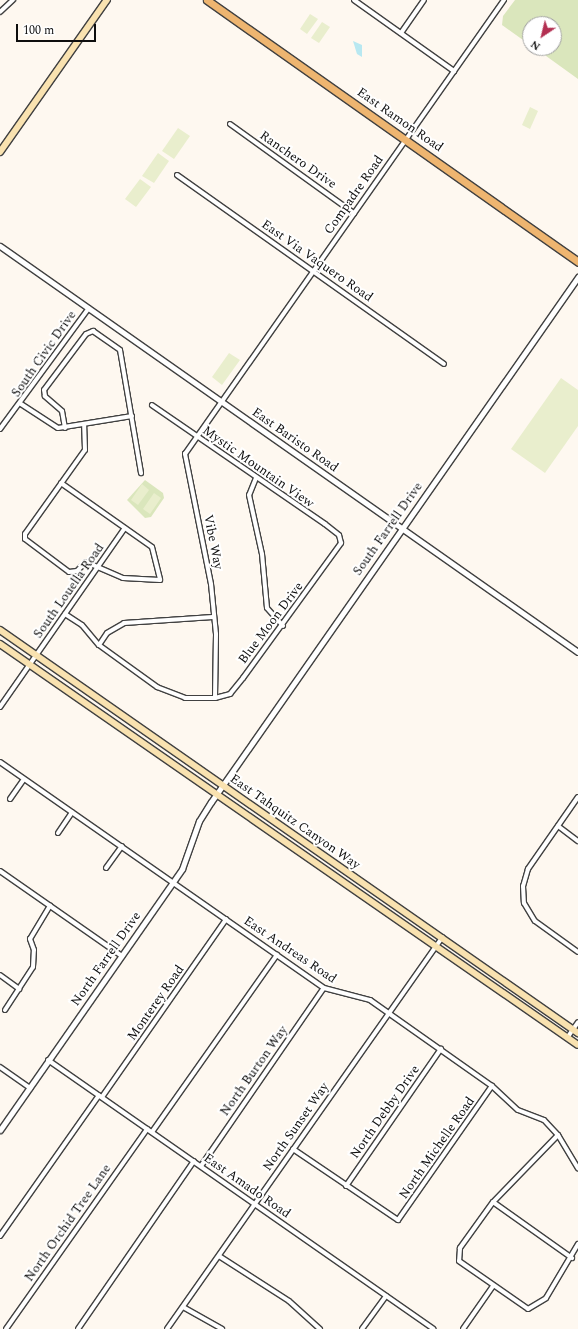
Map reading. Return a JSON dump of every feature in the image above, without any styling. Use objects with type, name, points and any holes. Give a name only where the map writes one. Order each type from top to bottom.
[{"type":"main road","points":[[0,152],[107,0]]},
{"type":"main road","name":"East Ramon Road","points":[[207,0],[406,139],[578,262]]},
{"type":"main road","name":"East Tahquitz Canyon Way","points":[[0,630],[576,1031]]},
{"type":"main road","name":"East Tahquitz Canyon Way","points":[[0,644],[578,1045]]},
{"type":"street","points":[[1,11],[13,0]]},
{"type":"street","points":[[354,0],[454,71]]},
{"type":"street","points":[[401,33],[424,0]]},
{"type":"street","name":"Compadre Road","points":[[221,403],[504,0]]},
{"type":"street","name":"Ranchero Drive","points":[[230,124],[354,213]]},
{"type":"street","name":"East Via Vaquero Road","points":[[177,175],[444,364]]},
{"type":"street","name":"East Baristo Road","points":[[0,246],[221,403],[403,528],[578,652]]},
{"type":"street","name":"South Farrell Drive","points":[[216,794],[578,277]]},
{"type":"street","name":"South Civic Drive","points":[[0,429],[21,404],[89,308]]},
{"type":"street","points":[[65,428],[62,411],[45,396],[44,390],[89,331],[120,350],[141,473]]},
{"type":"street","name":"Vibe Way","points":[[215,698],[211,584],[185,464],[186,454],[221,403]]},
{"type":"street","points":[[21,404],[54,427],[65,428],[132,416]]},
{"type":"street","name":"Mystic Mountain View","points":[[152,405],[333,530],[341,543],[336,550]]},
{"type":"street","points":[[61,483],[155,551],[160,580],[138,581],[86,562],[77,571],[69,572],[25,539],[25,534],[86,446],[84,425]]},
{"type":"street","points":[[256,478],[249,495],[262,554],[267,608],[283,626]]},
{"type":"street","name":"South Louella Road","points":[[0,707],[125,528]]},
{"type":"street","name":"Blue Moon Drive","points":[[215,698],[230,694],[283,626],[336,550]]},
{"type":"street","points":[[65,614],[82,625],[99,645],[139,676],[172,695],[215,698]]},
{"type":"street","points":[[99,645],[107,633],[124,623],[213,617]]},
{"type":"street","name":"East Andreas Road","points":[[0,762],[324,988],[370,1000],[492,1086],[518,1110],[544,1120],[558,1135],[577,1166]]},
{"type":"street","points":[[10,799],[24,779]]},
{"type":"street","name":"North Farrell Drive","points":[[0,1130],[173,883],[200,821],[216,794]]},
{"type":"street","points":[[578,797],[524,879],[524,903],[535,921],[578,952]]},
{"type":"street","points":[[58,833],[72,812]]},
{"type":"street","points":[[558,826],[578,841]]},
{"type":"street","points":[[106,868],[122,846]]},
{"type":"street","points":[[0,871],[122,956]]},
{"type":"street","points":[[5,1010],[33,967],[34,950],[30,939],[50,906]]},
{"type":"street","name":"Monterey Road","points":[[0,1236],[226,919]]},
{"type":"street","name":"North Sunset Way","points":[[167,1329],[442,937]]},
{"type":"street","points":[[152,1132],[277,955]]},
{"type":"street","points":[[0,975],[19,989]]},
{"type":"street","name":"North Burton Way","points":[[201,1166],[324,988]]},
{"type":"street","points":[[567,1038],[576,1031],[578,1022]]},
{"type":"street","name":"North Debby Drive","points":[[346,1186],[441,1049]]},
{"type":"street","name":"East Amado Road","points":[[48,1060],[255,1203],[433,1329]]},
{"type":"street","points":[[0,1067],[30,1088]]},
{"type":"street","name":"North Michelle Road","points":[[346,1186],[398,1220],[492,1086]]},
{"type":"street","name":"North Orchid Tree Lane","points":[[6,1329],[147,1129]]},
{"type":"street","points":[[558,1135],[493,1202],[458,1254],[462,1266],[493,1286],[522,1308],[535,1308],[546,1298],[572,1258],[578,1244]]},
{"type":"street","points":[[293,1149],[346,1186]]},
{"type":"street","points":[[78,1329],[194,1161]]},
{"type":"street","points":[[493,1202],[572,1258]]},
{"type":"street","points":[[219,1256],[289,1301],[320,1329]]},
{"type":"street","points":[[463,1329],[493,1286]]},
{"type":"street","points":[[362,1329],[386,1296]]},
{"type":"street","points":[[183,1307],[222,1329]]},
{"type":"green space","points":[[515,0],[578,0],[578,79],[546,56],[562,56],[562,16],[522,16],[522,39],[502,25],[503,16]]},
{"type":"green space","points":[[310,14],[318,19],[307,34],[300,29]]},
{"type":"green space","points":[[322,22],[330,27],[319,43],[311,38]]},
{"type":"green space","points":[[530,107],[538,111],[530,129],[522,125]]},
{"type":"green space","points":[[178,128],[190,136],[174,159],[162,151]]},
{"type":"green space","points":[[158,153],[169,161],[154,183],[142,176]]},
{"type":"green space","points":[[140,179],[151,187],[136,207],[125,199]]},
{"type":"green space","points":[[229,353],[240,360],[222,385],[212,377]]},
{"type":"green space","points":[[561,378],[578,390],[578,426],[545,473],[511,449]]},
{"type":"green space","points":[[145,480],[163,493],[164,498],[151,517],[145,518],[127,500]]},
{"type":"green space","points":[[142,484],[149,490],[138,505],[131,500]]},
{"type":"green space","points":[[154,493],[161,498],[150,514],[143,509]]},
{"type":"water","points":[[353,41],[362,45],[362,57],[357,54]]}]
